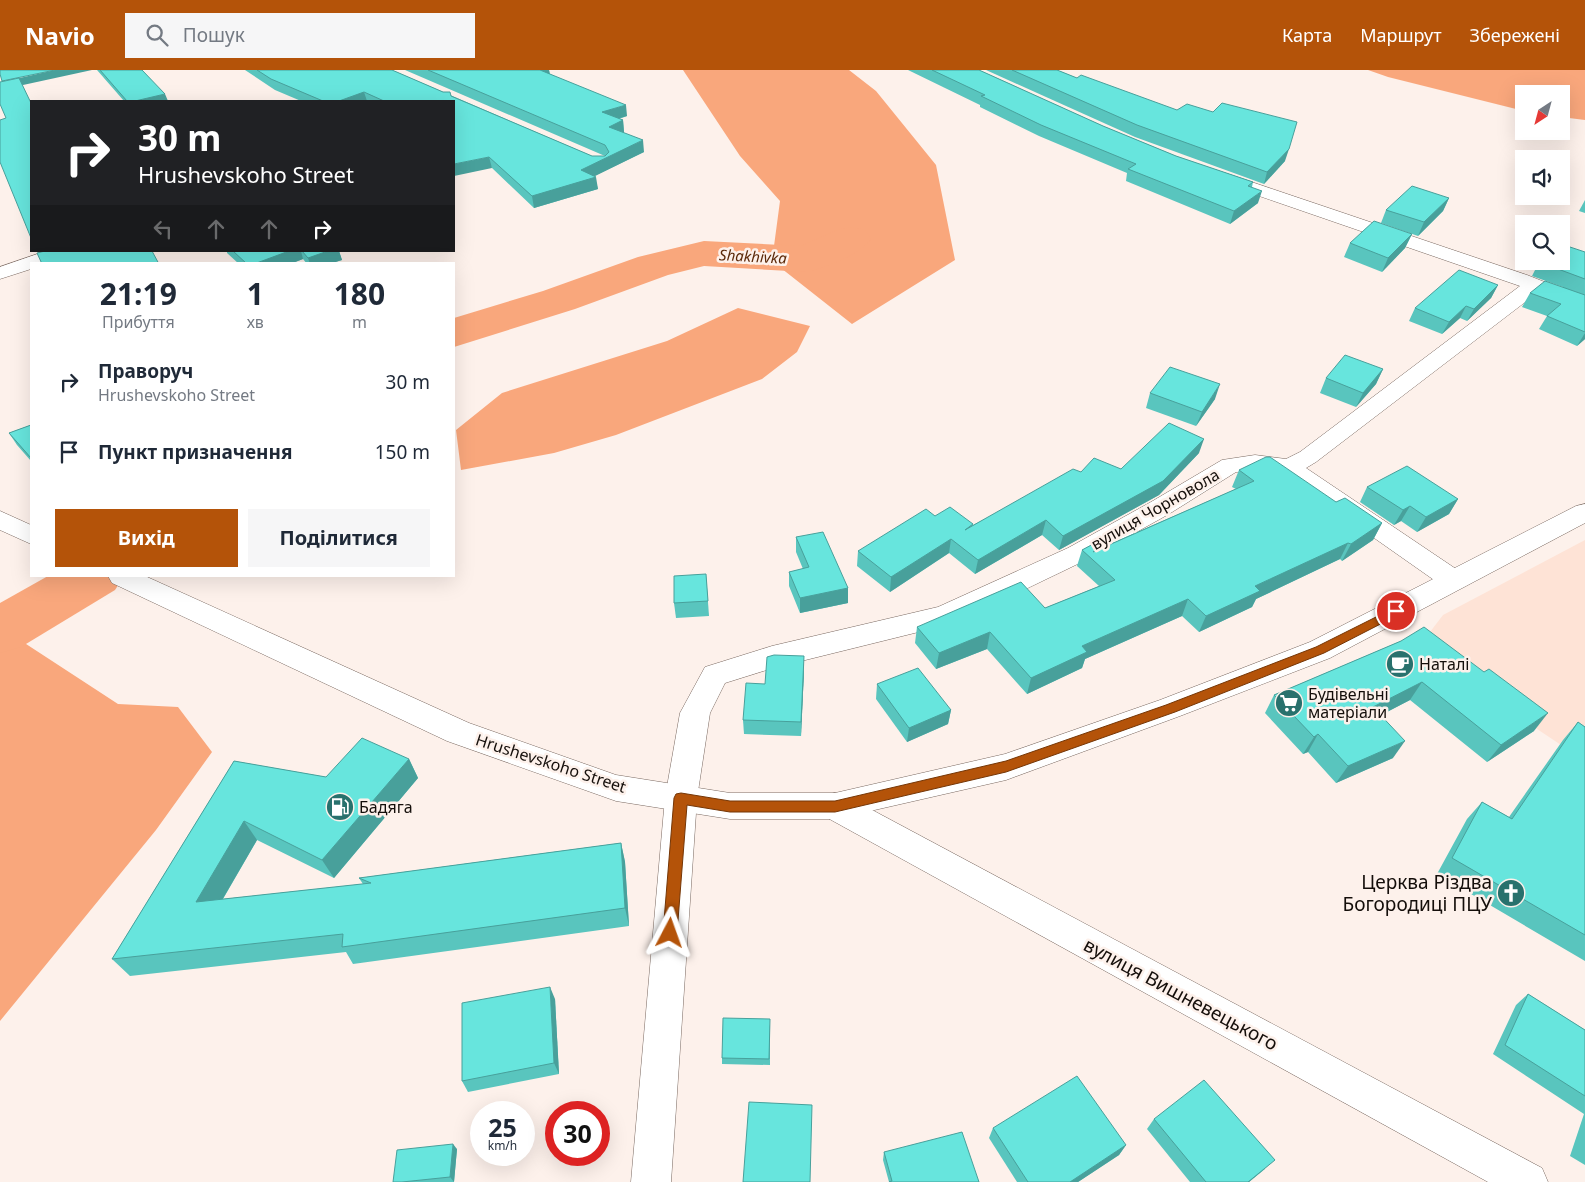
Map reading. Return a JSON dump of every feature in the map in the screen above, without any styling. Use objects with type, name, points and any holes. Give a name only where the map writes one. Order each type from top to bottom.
[{"type":"street","points":[[1197,168],[1534,285],[1585,305]]},
{"type":"street","points":[[31,262],[63,252]]},
{"type":"street","points":[[0,272],[30,262]]},
{"type":"street","points":[[1453,580],[1289,467],[1308,457],[1534,285]]},
{"type":"street","name":"вулиця Чорновола","points":[[651,1182],[681,798],[694,713],[714,675],[772,657],[945,616],[1077,554],[1160,508],[1230,465],[1255,463],[1289,467]]},
{"type":"street","name":"Hrushevskoho Street","points":[[132,581],[458,732],[616,788],[730,806],[835,806],[1006,767],[1170,708],[1320,650],[1585,512]]},
{"type":"street","points":[[0,520],[30,534]]},
{"type":"street","name":"вулиця Вишневецького","points":[[835,806],[1483,1170],[1528,1182]]},
{"type":"shaded area","points":[[683,70],[849,70],[876,91],[936,165],[955,260],[852,324],[772,261],[780,201],[740,156]]},
{"type":"shaded area","points":[[1368,70],[1585,70],[1585,120],[1570,118],[1570,85],[1515,85],[1515,109],[1388,77]]},
{"type":"shaded area","points":[[738,308],[810,326],[797,352],[762,379],[616,435],[554,453],[461,470],[456,430],[502,393],[667,341]]},
{"type":"shaded area","points":[[1585,540],[1585,761],[1417,649],[1443,615]]},
{"type":"shaded area","points":[[0,627],[118,704],[178,707],[212,752],[156,830],[0,1021]]},
{"type":"building","points":[[0,70],[55,70],[2,81]]},
{"type":"building","points":[[100,70],[142,70],[165,94],[139,100],[126,100]]},
{"type":"building","points":[[257,70],[392,70],[443,92],[450,92],[451,96],[592,156],[605,156],[609,152],[605,145],[428,70],[540,70],[626,105],[602,112],[623,120],[609,127],[643,140],[581,170],[596,177],[532,196],[489,157],[455,164],[455,100],[382,100],[364,92],[342,100],[321,100],[271,79]]},
{"type":"building","points":[[932,70],[979,70],[1103,126],[1176,156],[1253,182],[1248,186],[1262,191],[1234,211],[1128,169],[1136,164],[1041,125],[981,96],[985,95]]},
{"type":"building","points":[[1012,70],[1057,70],[1077,78],[1081,75],[1177,110],[1187,104],[1213,112],[1222,103],[1297,122],[1289,149],[1267,172],[1137,125]]},
{"type":"building","points":[[19,78],[30,101],[30,236],[0,162],[0,120],[6,118],[0,104],[0,82]]},
{"type":"building","points":[[1412,186],[1449,198],[1424,222],[1386,210]]},
{"type":"building","points":[[1374,221],[1412,234],[1388,258],[1350,243]]},
{"type":"building","points":[[1570,247],[1585,252],[1585,279],[1561,270],[1570,270]]},
{"type":"building","points":[[153,252],[158,262],[41,262],[37,253]]},
{"type":"building","points":[[234,252],[286,252],[259,262],[245,262]]},
{"type":"building","points":[[303,252],[325,252],[308,258]]},
{"type":"building","points":[[1459,270],[1498,285],[1474,309],[1466,306],[1449,322],[1415,308]]},
{"type":"building","points":[[1545,281],[1585,295],[1585,332],[1547,316],[1561,304],[1530,293]]},
{"type":"building","points":[[1345,355],[1383,369],[1363,393],[1326,378]]},
{"type":"building","points":[[1170,367],[1220,384],[1202,412],[1150,393]]},
{"type":"building","points":[[1169,423],[1204,439],[1163,481],[1063,536],[1046,520],[978,560],[951,539],[891,577],[858,551],[926,509],[935,516],[950,507],[973,524],[965,530],[1073,469],[1081,472],[1094,458],[1121,469]]},
{"type":"building","points":[[30,425],[30,457],[9,433]]},
{"type":"building","points":[[1266,457],[1270,457],[1336,502],[1345,498],[1382,523],[1351,544],[1348,543],[1255,586],[1260,591],[1206,616],[1188,599],[1082,646],[1087,652],[1031,678],[990,632],[939,653],[917,627],[1021,582],[1045,608],[1115,580],[1082,550],[1108,536],[1093,552],[1254,481],[1239,470]]},
{"type":"building","points":[[1407,466],[1458,499],[1426,517],[1410,506],[1403,510],[1367,487]]},
{"type":"building","points":[[823,532],[848,588],[800,598],[789,572],[809,567],[796,537]]},
{"type":"building","points":[[706,574],[708,601],[674,603],[674,576]]},
{"type":"building","points":[[1424,627],[1484,672],[1489,669],[1548,713],[1501,745],[1422,682],[1373,707],[1405,741],[1348,766],[1318,734],[1314,737],[1274,695],[1401,641]]},
{"type":"building","points":[[774,655],[804,656],[801,722],[743,720],[746,683],[765,684],[767,657]]},
{"type":"building","points":[[918,668],[951,710],[909,728],[877,684]]},
{"type":"building","points":[[1578,722],[1585,727],[1585,935],[1452,858],[1482,802],[1512,819]]},
{"type":"building","points":[[362,738],[409,759],[322,860],[244,821],[196,902],[371,883],[359,878],[621,843],[625,908],[342,947],[343,934],[112,959],[234,761],[326,777]]},
{"type":"building","points":[[550,987],[554,1063],[462,1081],[462,1003]]},
{"type":"building","points":[[1528,994],[1585,1030],[1585,1096],[1505,1045]]},
{"type":"building","points":[[723,1018],[770,1019],[769,1059],[722,1058]]},
{"type":"building","points":[[1077,1076],[1126,1145],[1070,1182],[1028,1182],[993,1128]]},
{"type":"building","points":[[1204,1080],[1275,1160],[1248,1182],[1206,1182],[1154,1119]]},
{"type":"building","points":[[749,1102],[812,1105],[810,1182],[743,1182]]},
{"type":"building","points":[[962,1132],[979,1182],[889,1182],[892,1181],[884,1152]]},
{"type":"building","points":[[453,1144],[450,1177],[393,1182],[397,1150]]},
{"type":"waterway","name":"Shakhivka","points":[[455,333],[559,300],[653,266],[704,253],[807,259],[851,239]]},
{"type":"waterway","name":"Shakhivka","points":[[0,631],[93,577]]},
{"type":"place","name":"Наталі","points":[[1400,664]]},
{"type":"place","name":"Будівельні матеріали","points":[[1289,703]]},
{"type":"place","name":"Бадяга","points":[[340,807]]},
{"type":"place","name":"Церква Різдва Богородиці ПЦУ","points":[[1511,893]]},
{"type":"route","points":[[670,933],[681,798],[730,806],[835,806],[1006,767],[1170,708],[1320,650],[1396,611]]}]
